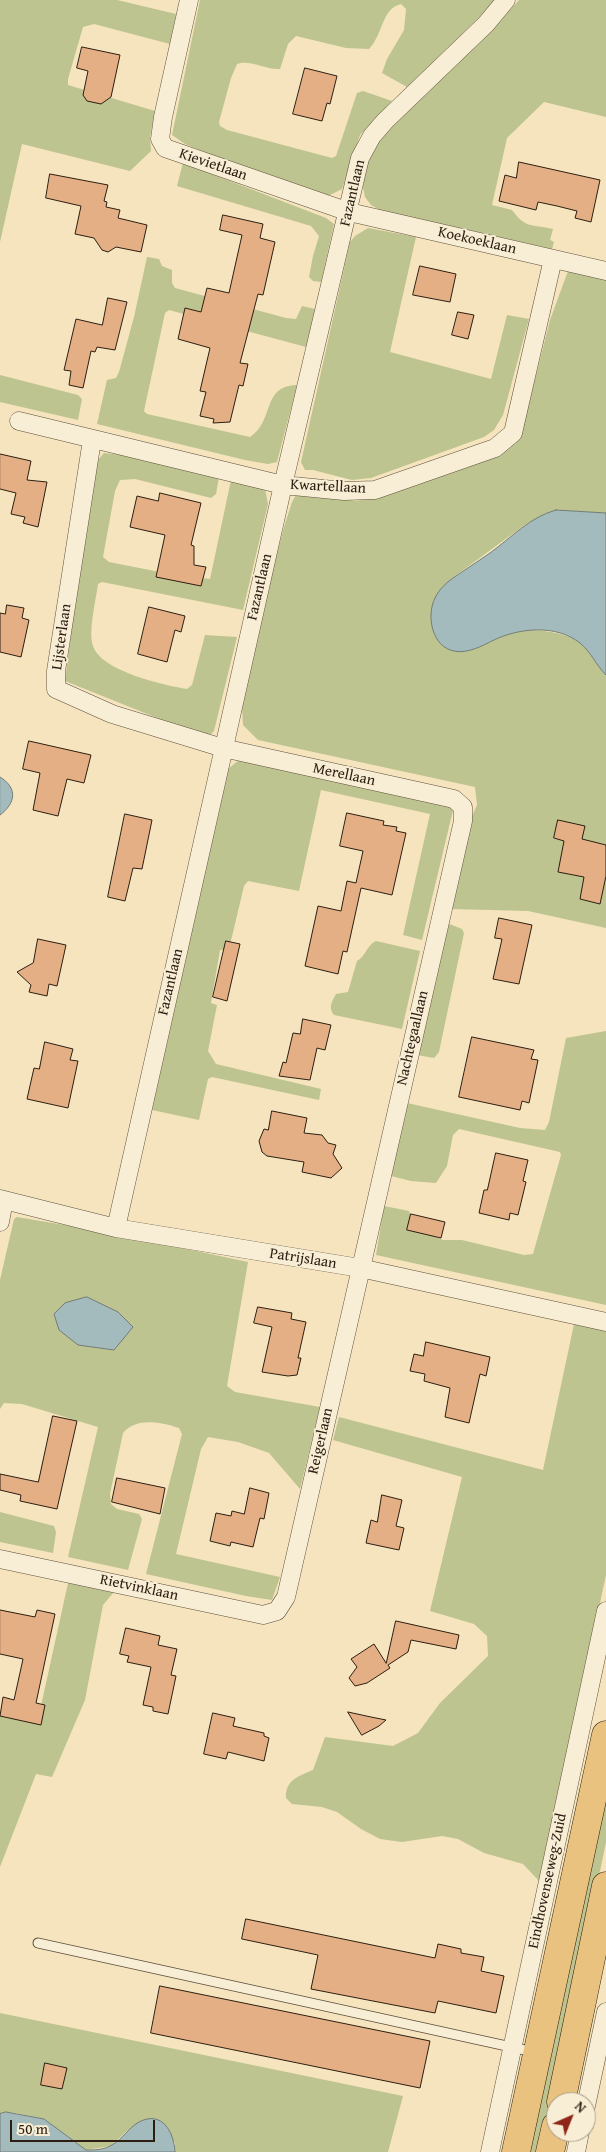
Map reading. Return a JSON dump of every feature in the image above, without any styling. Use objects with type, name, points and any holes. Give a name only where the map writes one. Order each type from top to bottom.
[{"type":"main road","name":"Eindhovenseweg-Zuid","points":[[516,2152],[525,2050],[606,1735]]},
{"type":"main road","points":[[563,2092],[606,1886]]},
{"type":"street","name":"Kievietlaan","points":[[189,0],[163,117],[160,139],[164,148],[349,212]]},
{"type":"street","name":"Fazantlaan","points":[[116,1228],[223,748],[360,158],[372,136],[385,121],[486,24],[506,0]]},
{"type":"street","name":"Koekoeklaan","points":[[349,212],[606,271]]},
{"type":"street","name":"Kwartellaan","points":[[19,422],[283,485],[344,491],[375,490],[495,448],[513,433],[554,258]]},
{"type":"street","name":"Lijsterlaan","points":[[92,440],[56,670],[56,689],[112,714],[223,748]]},
{"type":"street","name":"Merellaan","points":[[223,748],[454,799],[463,807]]},
{"type":"street","name":"Nachtegaallaan","points":[[360,1268],[463,821],[463,807]]},
{"type":"street","name":"Patrijslaan","points":[[2,1200],[116,1228],[360,1268],[606,1322]]},
{"type":"street","points":[[0,1222],[2,1200]]},
{"type":"street","name":"Reigerlaan","points":[[278,1611],[286,1597],[360,1268]]},
{"type":"street","name":"Rietvinklaan","points":[[0,1559],[263,1615],[278,1611]]},
{"type":"street","name":"Eindhovenseweg-Zuid","points":[[490,2152],[525,2050],[606,1611]]},
{"type":"street","points":[[589,2092],[606,2012]]},
{"type":"lane","points":[[38,1943],[525,2050]]},
{"type":"green space","points":[[0,0],[117,0],[176,14],[170,44],[94,24],[83,27],[68,79],[68,85],[155,111],[150,137],[151,151],[130,171],[22,144],[0,242]]},
{"type":"green space","points":[[200,0],[497,0],[407,87],[382,73],[387,59],[404,30],[406,9],[401,4],[394,7],[386,16],[378,36],[369,49],[346,48],[296,36],[288,44],[280,69],[247,63],[237,64],[231,78],[219,122],[220,126],[227,130],[332,158],[336,156],[357,93],[363,91],[392,101],[360,135],[342,189],[326,197],[308,195],[185,144],[172,135]]},
{"type":"green space","points":[[519,0],[606,0],[606,117],[544,102],[507,138],[492,205],[512,210],[521,220],[530,225],[553,229],[550,240],[554,242],[552,249],[380,210],[371,205],[365,197],[363,187],[366,167],[380,137],[498,23]]},
{"type":"green space","points":[[183,163],[326,218],[334,224],[321,282],[313,281],[309,277],[319,236],[311,226],[177,186]]},
{"type":"green space","points":[[368,228],[416,237],[390,352],[491,379],[507,315],[529,319],[503,415],[494,430],[484,437],[371,478],[352,480],[313,470],[305,470],[301,462],[350,242],[355,236]]},
{"type":"green space","points":[[147,257],[159,259],[162,266],[172,270],[172,283],[175,288],[286,318],[296,319],[302,306],[315,309],[306,347],[169,310],[165,313],[144,411],[147,414],[250,437],[263,422],[278,391],[297,385],[277,462],[268,464],[245,460],[97,424],[107,380],[116,378],[119,372],[134,317]]},
{"type":"green space","points":[[568,271],[606,279],[606,513],[556,510],[526,524],[451,579],[446,648],[463,651],[478,647],[513,632],[545,631],[572,638],[579,642],[587,649],[606,675],[606,928],[528,911],[450,909],[469,823],[477,805],[475,787],[258,740],[243,725],[242,707],[261,615],[284,527],[297,493],[306,491],[355,501],[377,497],[523,427],[550,320]]},
{"type":"green space","points":[[0,375],[78,395],[82,399],[78,420],[0,402]]},
{"type":"green space","points":[[104,453],[122,455],[219,477],[216,494],[211,498],[135,479],[120,480],[115,491],[103,557],[109,562],[170,574],[210,579],[231,480],[265,489],[268,504],[243,610],[102,582],[98,584],[91,632],[93,646],[98,655],[120,670],[163,684],[187,689],[192,685],[205,635],[237,637],[214,731],[207,738],[65,681],[80,564],[98,460]]},
{"type":"green space","points":[[239,760],[454,806],[422,940],[403,935],[430,814],[321,790],[299,891],[248,881],[244,886],[229,949],[220,950],[211,1003],[217,1005],[208,1051],[216,1064],[321,1089],[319,1100],[212,1077],[208,1079],[199,1120],[152,1110],[228,769]]},
{"type":"green space","points":[[447,923],[462,929],[464,933],[439,1052],[434,1058],[417,1055]]},
{"type":"green space","points":[[376,941],[420,951],[402,1029],[334,1015],[331,1010],[336,994],[348,992],[357,961]]},
{"type":"green space","points":[[606,1031],[606,1305],[376,1255],[384,1206],[409,1211],[416,1228],[443,1240],[462,1240],[524,1255],[533,1254],[561,1155],[560,1152],[459,1129],[453,1135],[447,1166],[436,1183],[411,1181],[391,1176],[407,1103],[520,1128],[545,1130],[549,1122],[566,1038]]},
{"type":"green space","points":[[17,1217],[106,1232],[248,1262],[227,1386],[235,1392],[320,1407],[300,1489],[269,1453],[238,1442],[208,1437],[201,1449],[176,1554],[280,1577],[272,1600],[146,1574],[182,1434],[179,1428],[164,1424],[142,1423],[128,1428],[123,1433],[110,1494],[111,1504],[117,1509],[139,1514],[142,1519],[128,1570],[68,1557],[98,1427],[22,1404],[4,1403],[0,1409],[0,1280],[14,1219]]},
{"type":"green space","points":[[574,1324],[606,1330],[606,1575],[540,1882],[523,1864],[484,1853],[458,1839],[442,1836],[402,1842],[380,1839],[361,1829],[337,1812],[322,1807],[292,1804],[286,1798],[286,1792],[290,1783],[313,1770],[325,1737],[393,1746],[418,1733],[440,1703],[488,1656],[487,1636],[474,1624],[430,1611],[462,1477],[333,1440],[339,1417],[543,1470]]},
{"type":"green space","points":[[0,1512],[54,1526],[56,1532],[53,1553],[0,1542]]},
{"type":"green space","points":[[70,1574],[120,1585],[103,1605],[85,1700],[52,1777],[36,1774],[0,1867],[0,1714],[25,1719],[39,1715]]},
{"type":"green space","points":[[606,1789],[606,1842],[554,2092],[546,2092],[546,2133],[542,2152],[527,2152]]},
{"type":"green space","points":[[0,2013],[403,2096],[388,2152],[175,2152],[175,2142],[128,2130],[111,2146],[86,2150],[44,2119],[15,2113],[6,2112],[0,2114]]},
{"type":"water","points":[[556,510],[606,513],[606,675],[580,643],[560,633],[537,630],[515,633],[474,649],[459,652],[440,644],[433,630],[431,613],[432,605],[441,588],[529,522]]},
{"type":"water","points":[[0,777],[10,786],[13,796],[9,806],[0,815]]},
{"type":"water","points":[[87,1297],[118,1312],[133,1327],[114,1350],[78,1345],[59,1330],[54,1314],[65,1303]]},
{"type":"water","points":[[6,2112],[44,2119],[86,2150],[109,2147],[139,2122],[154,2119],[165,2125],[169,2131],[175,2152],[0,2152],[0,2114]]},
{"type":"building","points":[[82,47],[120,55],[111,97],[101,104],[87,101],[83,95],[88,71],[77,68]]},
{"type":"building","points":[[305,68],[337,76],[330,104],[327,103],[322,121],[293,114]]},
{"type":"building","points":[[519,162],[600,180],[591,222],[575,218],[577,211],[557,206],[538,202],[536,210],[499,201],[505,175],[516,178]]},
{"type":"building","points":[[50,174],[108,185],[104,201],[107,202],[106,207],[120,210],[118,218],[147,225],[141,252],[116,247],[108,252],[102,250],[94,238],[75,234],[81,206],[46,198]]},
{"type":"building","points":[[223,215],[263,224],[260,238],[275,242],[263,295],[258,294],[240,363],[248,364],[243,386],[239,385],[230,422],[213,423],[214,419],[200,416],[206,392],[200,391],[210,348],[178,339],[185,308],[201,312],[207,288],[229,293],[242,235],[220,230]]},
{"type":"building","points":[[420,266],[456,274],[450,302],[413,295]]},
{"type":"building","points":[[108,298],[127,302],[115,350],[97,347],[95,352],[91,351],[83,388],[69,385],[71,371],[64,370],[76,319],[102,325]]},
{"type":"building","points":[[458,312],[474,315],[468,339],[452,335]]},
{"type":"building","points":[[0,454],[31,461],[27,480],[47,482],[38,527],[23,523],[25,517],[11,514],[16,493],[0,489]]},
{"type":"building","points":[[160,493],[201,503],[191,545],[194,546],[194,565],[206,567],[201,586],[156,577],[165,535],[130,527],[137,496],[158,501]]},
{"type":"building","points":[[7,605],[24,608],[22,618],[29,620],[21,657],[0,652],[0,613],[5,614]]},
{"type":"building","points":[[149,607],[185,616],[181,632],[175,630],[167,662],[138,654]]},
{"type":"building","points":[[29,741],[91,755],[84,783],[67,779],[58,816],[33,810],[40,773],[23,769]]},
{"type":"building","points":[[347,813],[384,821],[383,825],[397,827],[396,831],[406,833],[392,895],[361,888],[347,952],[343,951],[338,974],[305,966],[318,906],[341,911],[347,881],[356,883],[363,851],[340,846]]},
{"type":"building","points":[[125,814],[152,820],[142,869],[133,868],[125,901],[108,897]]},
{"type":"building","points":[[558,820],[585,826],[582,839],[606,845],[606,876],[600,904],[580,899],[584,877],[558,872],[564,841],[554,838]]},
{"type":"building","points":[[499,918],[532,925],[519,984],[493,979],[502,939],[495,938]]},
{"type":"building","points":[[38,939],[66,945],[57,986],[49,984],[47,996],[29,992],[31,985],[17,972],[33,963]]},
{"type":"building","points":[[226,941],[240,944],[227,1001],[213,997]]},
{"type":"building","points":[[303,1019],[331,1025],[325,1050],[317,1048],[310,1080],[279,1076],[283,1062],[286,1063],[293,1033],[300,1034]]},
{"type":"building","points":[[472,1037],[534,1050],[531,1059],[538,1060],[529,1103],[522,1101],[520,1110],[459,1097]]},
{"type":"building","points":[[45,1042],[73,1049],[70,1060],[78,1061],[68,1108],[27,1099],[34,1068],[39,1069]]},
{"type":"building","points":[[272,1111],[307,1118],[304,1133],[322,1135],[328,1143],[336,1145],[333,1154],[342,1168],[331,1178],[302,1172],[304,1162],[267,1156],[262,1152],[259,1141],[264,1129],[268,1130]]},
{"type":"building","points":[[496,1153],[528,1160],[523,1181],[526,1182],[518,1215],[510,1213],[509,1220],[479,1213]]},
{"type":"building","points":[[411,1214],[445,1222],[441,1238],[407,1230]]},
{"type":"building","points":[[258,1307],[292,1313],[291,1319],[306,1322],[298,1358],[301,1358],[297,1375],[288,1376],[262,1372],[272,1327],[254,1323]]},
{"type":"building","points":[[426,1342],[490,1357],[486,1376],[480,1374],[469,1423],[445,1417],[450,1388],[424,1381],[425,1374],[410,1371],[414,1354],[423,1356]]},
{"type":"building","points":[[53,1416],[77,1421],[57,1509],[20,1501],[21,1495],[0,1490],[0,1474],[38,1482]]},
{"type":"building","points":[[117,1478],[165,1488],[160,1514],[112,1502]]},
{"type":"building","points":[[250,1488],[269,1493],[264,1519],[260,1518],[253,1547],[231,1542],[230,1546],[210,1541],[216,1513],[231,1516],[232,1511],[244,1514]]},
{"type":"building","points":[[382,1495],[402,1500],[396,1526],[404,1528],[399,1550],[366,1543],[371,1520],[377,1522]]},
{"type":"building","points":[[0,1610],[35,1617],[37,1610],[55,1614],[36,1703],[45,1705],[41,1725],[0,1716],[3,1697],[14,1700],[23,1659],[0,1654]]},
{"type":"building","points":[[396,1621],[459,1635],[456,1649],[411,1640],[408,1652],[388,1665],[390,1668],[367,1683],[355,1686],[349,1678],[357,1667],[351,1659],[374,1644],[386,1663]]},
{"type":"building","points":[[126,1628],[160,1636],[158,1645],[177,1649],[171,1675],[176,1676],[168,1714],[153,1711],[153,1707],[143,1705],[151,1667],[127,1662],[129,1656],[120,1654]]},
{"type":"building","points":[[348,1712],[386,1720],[362,1735]]},
{"type":"building","points":[[213,1713],[235,1718],[233,1726],[264,1733],[264,1736],[269,1738],[264,1761],[228,1752],[226,1759],[204,1754]]},
{"type":"building","points":[[246,1919],[435,1958],[438,1944],[461,1949],[461,1953],[484,1957],[481,1971],[504,1976],[496,2013],[438,2001],[435,2013],[311,1989],[318,1955],[242,1939]]},
{"type":"building","points":[[160,1986],[430,2041],[420,2088],[151,2033]]},
{"type":"building","points":[[45,2063],[67,2068],[62,2089],[41,2085]]}]
